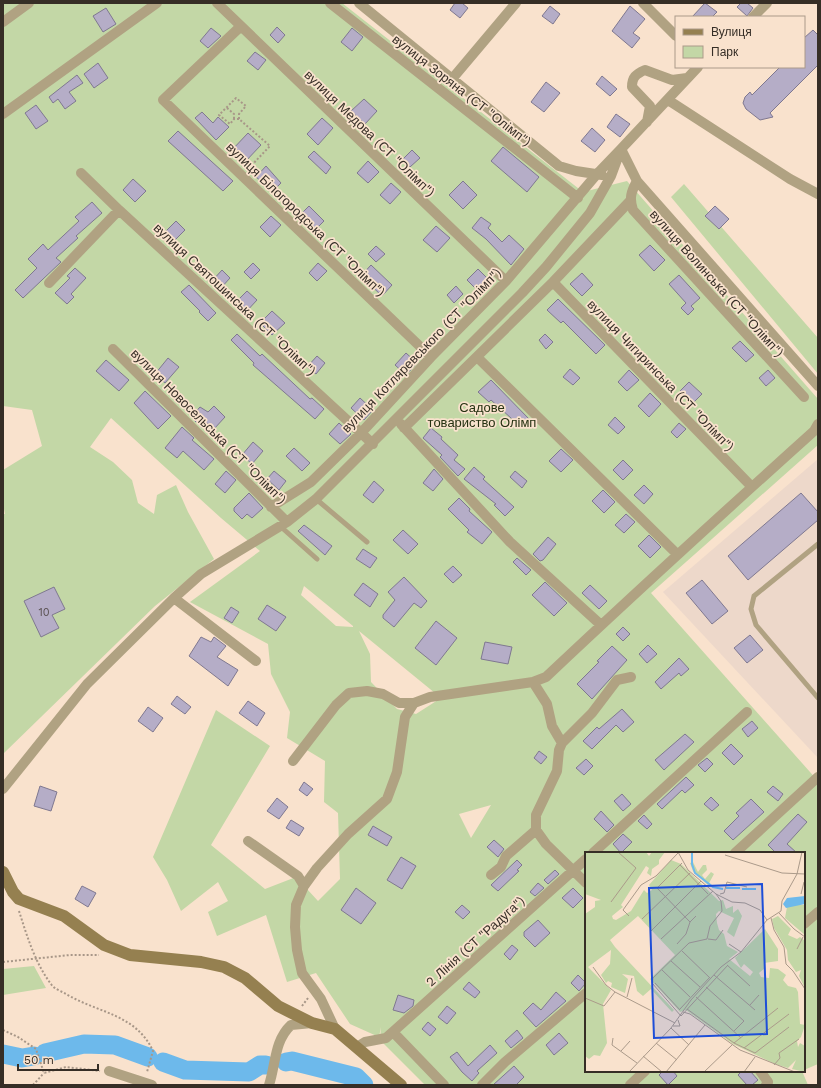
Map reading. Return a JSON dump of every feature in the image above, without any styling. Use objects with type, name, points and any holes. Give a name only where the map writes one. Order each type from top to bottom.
[{"type":"street","points":[[3,22],[29,3]]},
{"type":"street","points":[[3,114],[157,3]]},
{"type":"street","name":"вулиця Медова (СТ \"Олімп\")","points":[[217,3],[240,27],[506,281]]},
{"type":"street","name":"вулиця Зоряна (СТ \"Олімп\")","points":[[330,3],[578,198]]},
{"type":"street","points":[[359,3],[559,166],[576,171],[611,176]]},
{"type":"street","points":[[452,79],[516,3]]},
{"type":"street","points":[[643,3],[675,35]]},
{"type":"street","points":[[754,16],[767,3]]},
{"type":"street","name":"вулиця Білогородська (СТ \"Олімп\")","points":[[240,27],[163,100],[243,175],[431,357]]},
{"type":"street","name":"вулиця Котляревського (СТ \"Олімп\")","points":[[271,507],[311,482],[361,433],[431,357],[506,281],[597,174],[697,68]]},
{"type":"street","points":[[647,122],[650,106],[632,87],[632,80],[638,73],[645,70],[672,80],[687,78]]},
{"type":"street","points":[[647,102],[656,104],[669,99],[674,85],[672,80]]},
{"type":"street","points":[[669,99],[790,178],[818,194]]},
{"type":"street","points":[[3,789],[87,684],[174,598],[201,574],[283,524],[316,499],[373,444],[546,267],[590,213],[611,176],[621,150]]},
{"type":"street","points":[[621,150],[637,181],[818,386]]},
{"type":"street","name":"вулиця Святошинська (СТ \"Олімп\")","points":[[81,173],[119,210],[373,444]]},
{"type":"street","points":[[404,428],[553,282],[630,201],[631,192],[637,181]]},
{"type":"street","name":"вулиця Волинська (СТ \"Олімп\")","points":[[630,201],[633,210],[804,397]]},
{"type":"street","points":[[49,283],[119,210]]},
{"type":"street","name":"вулиця Чигиринська (СТ \"Олімп\")","points":[[553,282],[752,487]]},
{"type":"street","name":"вулиця Новосельська (СТ \"Олімп\")","points":[[113,349],[271,507],[283,524]]},
{"type":"street","points":[[478,357],[677,554]]},
{"type":"street","points":[[396,419],[510,542],[601,625]]},
{"type":"street","points":[[293,761],[336,705],[349,693],[367,691],[383,694],[399,703],[414,703],[430,697],[533,682],[546,677],[601,625],[640,591],[677,554],[814,431],[818,424]]},
{"type":"street","points":[[174,598],[256,661]]},
{"type":"street","points":[[585,882],[546,844],[536,830],[536,815],[557,771],[559,750],[562,743],[592,713],[617,680],[631,677]]},
{"type":"street","points":[[533,682],[547,704],[552,726],[562,743]]},
{"type":"street","points":[[401,1085],[335,1029],[320,999],[302,973],[297,950],[295,927],[296,904],[304,886],[317,868],[348,834],[387,799],[397,772],[405,717],[414,703]]},
{"type":"street","points":[[594,852],[747,712]]},
{"type":"street","points":[[736,852],[818,777]]},
{"type":"street","points":[[491,875],[501,866],[506,856],[536,830]]},
{"type":"street","points":[[248,841],[270,858],[298,876],[304,886]]},
{"type":"street","name":"2 Лінія (СТ \"Радуга\")","points":[[357,1047],[365,1042],[386,1038],[585,860]]},
{"type":"street","points":[[3,872],[13,892],[19,899],[64,916],[104,945],[130,955],[201,962],[224,967],[245,978],[278,1006],[312,1023],[335,1029]]},
{"type":"street","points":[[805,923],[818,912]]},
{"type":"street","points":[[482,1085],[505,1062],[585,994]]},
{"type":"street","points":[[269,1085],[282,1036],[291,1025],[312,1023]]},
{"type":"street","points":[[393,1032],[444,1085]]},
{"type":"street","points":[[109,1071],[152,1085]]},
{"type":"street","points":[[630,1085],[644,1072]]},
{"type":"street","points":[[761,1072],[768,1082],[766,1085]]},
{"type":"lane","points":[[316,499],[367,542]]},
{"type":"lane","points":[[283,524],[317,559]]},
{"type":"lane","points":[[818,544],[754,596],[751,609],[756,625],[818,698]]},
{"type":"path","points":[[234,114],[234,119],[230,124],[220,115],[236,98],[246,106],[239,114],[239,119]]},
{"type":"path","points":[[227,108],[234,114],[239,114]]},
{"type":"path","points":[[234,119],[239,119],[270,146],[243,175]]},
{"type":"path","points":[[13,892],[36,959],[52,986],[78,1001],[122,1018],[142,1032],[153,1051],[149,1068],[140,1082]]},
{"type":"path","points":[[3,962],[100,955]]},
{"type":"path","points":[[296,1016],[313,990]]},
{"type":"path","points":[[3,1030],[18,1037],[36,1049],[44,1073]]},
{"type":"path","points":[[33,1085],[44,1073],[66,1067],[109,1071]]},
{"type":"shaded area","points":[[818,459],[818,758],[663,592]]},
{"type":"green space","name":"Садове товариство Олімп","points":[[3,3],[342,3],[583,192],[627,181],[818,399],[818,445],[651,593],[818,781],[818,1064],[805,1070],[805,852],[585,852],[585,1072],[802,1072],[808,1085],[425,1085],[380,1040],[381,1027],[379,1037],[350,1024],[316,973],[287,982],[266,915],[217,936],[208,912],[228,901],[218,882],[181,911],[167,880],[153,857],[216,710],[270,746],[211,845],[265,889],[296,877],[318,901],[340,879],[338,813],[324,802],[325,761],[287,738],[290,712],[271,674],[268,644],[190,602],[260,551],[221,518],[111,418],[90,447],[113,462],[132,480],[138,503],[154,514],[157,495],[176,485],[188,512],[214,559],[155,606],[3,754],[3,514],[5,514],[3,504],[3,470],[42,446],[32,410],[3,406]],"holes":[[[304,586],[353,626],[336,626],[301,595]],[[359,631],[441,698],[416,714],[397,709],[371,682],[370,654]],[[491,805],[471,838],[459,814]]]},
{"type":"green space","points":[[684,184],[818,338],[818,374],[671,197]]},
{"type":"green space","points":[[34,966],[46,988],[3,995],[3,969]]},
{"type":"building","points":[[455,3],[462,3],[468,8],[460,18],[450,10]]},
{"type":"building","points":[[705,3],[717,12],[713,16],[693,16]]},
{"type":"building","points":[[741,3],[747,3],[753,8],[747,16],[737,7]]},
{"type":"building","points":[[550,6],[560,14],[553,24],[542,16]]},
{"type":"building","points":[[630,6],[645,19],[633,33],[640,38],[632,48],[612,31]]},
{"type":"building","points":[[106,8],[116,24],[103,32],[93,16]]},
{"type":"building","points":[[277,27],[285,35],[278,43],[270,35]]},
{"type":"building","points":[[211,28],[221,36],[208,48],[200,41]]},
{"type":"building","points":[[352,28],[363,37],[352,51],[341,42]]},
{"type":"building","points":[[813,30],[818,35],[818,65],[770,113],[773,117],[760,120],[746,109],[743,103],[745,97],[750,92],[752,95],[779,68],[805,68],[805,37]]},
{"type":"building","points":[[255,52],[266,60],[258,70],[247,61]]},
{"type":"building","points":[[98,63],[108,78],[94,88],[84,74]]},
{"type":"building","points":[[77,75],[83,83],[69,92],[76,101],[65,109],[58,99],[53,103],[49,97]]},
{"type":"building","points":[[602,76],[617,89],[610,96],[596,84]]},
{"type":"building","points":[[546,82],[560,93],[544,112],[531,102]]},
{"type":"building","points":[[364,99],[377,111],[365,124],[351,111]]},
{"type":"building","points":[[36,105],[48,121],[36,129],[25,113]]},
{"type":"building","points":[[202,112],[213,123],[218,117],[229,127],[216,140],[195,118]]},
{"type":"building","points":[[616,114],[630,124],[620,137],[607,127]]},
{"type":"building","points":[[322,118],[333,128],[318,145],[307,134]]},
{"type":"building","points":[[592,128],[605,140],[595,152],[581,141]]},
{"type":"building","points":[[178,131],[233,181],[223,191],[168,141]]},
{"type":"building","points":[[248,133],[261,145],[244,163],[231,151]]},
{"type":"building","points":[[503,147],[539,177],[527,192],[491,161]]},
{"type":"building","points":[[412,150],[420,158],[410,167],[402,160]]},
{"type":"building","points":[[314,151],[331,167],[326,174],[308,157]]},
{"type":"building","points":[[368,161],[379,172],[368,183],[357,173]]},
{"type":"building","points":[[266,166],[281,183],[273,191],[256,177]]},
{"type":"building","points":[[133,179],[146,191],[135,202],[123,190]]},
{"type":"building","points":[[463,181],[477,195],[463,209],[449,195]]},
{"type":"building","points":[[391,183],[401,192],[390,204],[380,195]]},
{"type":"building","points":[[92,202],[102,213],[76,236],[78,238],[56,258],[61,262],[23,298],[15,290],[37,268],[28,259],[43,244],[48,250],[79,221],[75,217]]},
{"type":"building","points":[[309,206],[324,221],[314,231],[299,216]]},
{"type":"building","points":[[715,206],[729,219],[719,229],[705,216]]},
{"type":"building","points":[[271,216],[281,225],[270,237],[260,227]]},
{"type":"building","points":[[481,217],[491,224],[488,228],[502,242],[509,235],[524,249],[511,265],[486,239],[472,228]]},
{"type":"building","points":[[176,221],[185,230],[174,241],[165,232]]},
{"type":"building","points":[[436,226],[450,238],[437,252],[423,240]]},
{"type":"building","points":[[650,245],[665,260],[654,271],[639,255]]},
{"type":"building","points":[[376,246],[385,254],[376,262],[368,254]]},
{"type":"building","points":[[253,263],[260,270],[251,279],[244,272]]},
{"type":"building","points":[[318,263],[327,271],[317,281],[309,273]]},
{"type":"building","points":[[371,265],[392,285],[382,296],[361,276]]},
{"type":"building","points":[[75,268],[86,278],[71,294],[74,297],[67,304],[55,293],[70,278],[67,276]]},
{"type":"building","points":[[478,269],[491,282],[480,293],[467,280]]},
{"type":"building","points":[[222,270],[230,278],[220,289],[212,281]]},
{"type":"building","points":[[582,273],[593,285],[582,296],[570,284]]},
{"type":"building","points":[[679,275],[700,298],[691,306],[694,309],[688,315],[681,308],[686,303],[669,284]]},
{"type":"building","points":[[189,285],[216,313],[208,321],[181,292]]},
{"type":"building","points":[[456,286],[463,294],[454,303],[447,295]]},
{"type":"building","points":[[247,291],[257,300],[245,313],[235,303]]},
{"type":"building","points":[[558,299],[605,345],[596,354],[563,321],[561,323],[547,310]]},
{"type":"building","points":[[272,311],[285,323],[272,335],[260,323]]},
{"type":"building","points":[[237,334],[260,356],[262,354],[310,399],[312,398],[324,409],[315,419],[253,365],[254,363],[231,340]]},
{"type":"building","points":[[545,334],[553,342],[546,349],[539,340]]},
{"type":"building","points":[[740,341],[754,355],[746,362],[732,348]]},
{"type":"building","points":[[406,353],[417,363],[406,375],[395,365]]},
{"type":"building","points":[[317,356],[325,363],[316,374],[307,367]]},
{"type":"building","points":[[168,358],[179,367],[165,383],[155,374]]},
{"type":"building","points":[[106,360],[129,380],[119,391],[96,371]]},
{"type":"building","points":[[570,369],[580,378],[573,385],[563,377]]},
{"type":"building","points":[[629,370],[639,380],[627,391],[618,382]]},
{"type":"building","points":[[768,370],[775,378],[766,386],[759,378]]},
{"type":"building","points":[[491,380],[530,420],[522,428],[491,400],[489,402],[478,392]]},
{"type":"building","points":[[689,382],[702,394],[693,403],[680,391]]},
{"type":"building","points":[[145,391],[171,416],[158,429],[134,403]]},
{"type":"building","points":[[650,393],[661,404],[649,417],[638,406]]},
{"type":"building","points":[[360,398],[373,410],[364,420],[351,408]]},
{"type":"building","points":[[214,406],[225,417],[214,429],[207,423],[202,428],[191,417],[200,407],[208,412]]},
{"type":"building","points":[[615,417],[625,427],[618,434],[608,425]]},
{"type":"building","points":[[339,423],[351,434],[340,444],[329,434]]},
{"type":"building","points":[[679,423],[686,429],[677,438],[671,432]]},
{"type":"building","points":[[182,427],[194,438],[192,440],[214,459],[204,470],[183,451],[177,458],[165,448]]},
{"type":"building","points":[[431,428],[442,437],[441,439],[458,455],[454,460],[465,469],[458,476],[440,457],[442,455],[423,438]]},
{"type":"building","points":[[253,442],[263,451],[252,464],[242,455]]},
{"type":"building","points":[[294,448],[310,463],[302,471],[286,456]]},
{"type":"building","points":[[561,449],[573,460],[561,472],[549,461]]},
{"type":"building","points":[[623,460],[633,470],[623,480],[613,470]]},
{"type":"building","points":[[474,467],[485,477],[483,479],[514,507],[505,516],[494,505],[496,504],[464,479]]},
{"type":"building","points":[[434,469],[443,479],[433,491],[423,483]]},
{"type":"building","points":[[226,471],[236,480],[225,493],[215,484]]},
{"type":"building","points":[[274,471],[286,481],[279,490],[267,479]]},
{"type":"building","points":[[515,471],[527,481],[522,488],[510,477]]},
{"type":"building","points":[[374,481],[384,490],[373,503],[363,495]]},
{"type":"building","points":[[644,485],[653,494],[644,504],[634,495]]},
{"type":"building","points":[[603,490],[615,502],[604,513],[592,501]]},
{"type":"building","points":[[249,493],[263,508],[252,518],[247,514],[242,519],[234,511],[234,508]]},
{"type":"building","points":[[801,493],[818,512],[818,520],[748,580],[728,556]]},
{"type":"building","points":[[459,498],[470,509],[469,511],[492,532],[482,544],[467,532],[469,530],[448,509]]},
{"type":"building","points":[[626,514],[635,522],[624,533],[615,525]]},
{"type":"building","points":[[304,525],[332,546],[325,555],[298,531]]},
{"type":"building","points":[[403,530],[418,544],[408,554],[393,540]]},
{"type":"building","points":[[649,535],[661,547],[650,558],[638,546]]},
{"type":"building","points":[[548,537],[556,544],[543,560],[540,561],[533,554]]},
{"type":"building","points":[[363,549],[377,558],[370,568],[356,559]]},
{"type":"building","points":[[517,558],[531,570],[526,575],[513,562]]},
{"type":"building","points":[[453,566],[462,575],[453,583],[444,574]]},
{"type":"building","points":[[404,577],[427,601],[421,608],[414,603],[394,627],[383,618],[383,615],[395,600],[388,592]]},
{"type":"building","points":[[702,580],[728,611],[712,624],[686,593]]},
{"type":"building","points":[[545,582],[567,603],[554,616],[532,595]]},
{"type":"building","points":[[363,583],[378,594],[370,607],[354,595]]},
{"type":"building","points":[[590,585],[607,601],[599,609],[582,593]]},
{"type":"building","points":[[54,587],[65,609],[52,615],[59,628],[41,637],[24,601]]},
{"type":"building","points":[[267,605],[286,617],[276,631],[258,619]]},
{"type":"building","points":[[231,607],[239,612],[232,623],[224,618]]},
{"type":"building","points":[[436,621],[457,638],[436,665],[415,648]]},
{"type":"building","points":[[623,627],[630,634],[623,641],[616,634]]},
{"type":"building","points":[[750,635],[763,650],[747,663],[734,648]]},
{"type":"building","points":[[201,637],[211,642],[214,637],[226,646],[217,657],[238,670],[228,686],[189,656]]},
{"type":"building","points":[[485,642],[512,647],[508,664],[481,659]]},
{"type":"building","points":[[648,645],[657,654],[647,663],[639,654]]},
{"type":"building","points":[[612,646],[627,660],[592,699],[577,684],[599,662],[597,661]]},
{"type":"building","points":[[679,658],[689,669],[681,676],[679,673],[661,689],[655,682]]},
{"type":"building","points":[[177,696],[191,707],[185,714],[171,704]]},
{"type":"building","points":[[248,701],[265,713],[257,726],[239,713]]},
{"type":"building","points":[[148,707],[163,718],[153,732],[138,721]]},
{"type":"building","points":[[622,709],[634,722],[623,732],[616,725],[592,749],[583,741],[597,727],[599,729]]},
{"type":"building","points":[[752,721],[758,728],[748,737],[742,729]]},
{"type":"building","points":[[685,734],[694,742],[664,770],[655,760]]},
{"type":"building","points":[[731,744],[743,756],[734,765],[722,753]]},
{"type":"building","points":[[539,751],[547,757],[541,764],[534,758]]},
{"type":"building","points":[[707,758],[713,764],[705,772],[698,765]]},
{"type":"building","points":[[586,759],[593,766],[584,775],[576,768]]},
{"type":"building","points":[[686,777],[694,785],[685,793],[682,790],[662,809],[657,804]]},
{"type":"building","points":[[304,782],[313,789],[307,796],[299,790]]},
{"type":"building","points":[[40,786],[57,792],[51,811],[34,806]]},
{"type":"building","points":[[773,786],[783,794],[778,801],[767,792]]},
{"type":"building","points":[[622,794],[631,804],[623,811],[614,801]]},
{"type":"building","points":[[711,797],[719,805],[712,811],[704,804]]},
{"type":"building","points":[[277,798],[288,807],[279,819],[267,811]]},
{"type":"building","points":[[751,799],[764,812],[733,840],[724,831],[739,816],[736,813]]},
{"type":"building","points":[[601,811],[614,825],[607,832],[594,819]]},
{"type":"building","points":[[798,814],[807,822],[787,844],[796,852],[775,852],[768,845]]},
{"type":"building","points":[[644,815],[652,824],[647,829],[638,821]]},
{"type":"building","points":[[291,820],[304,828],[299,836],[286,828]]},
{"type":"building","points":[[373,826],[392,837],[387,846],[368,835]]},
{"type":"building","points":[[623,834],[632,842],[622,852],[620,852],[613,844]]},
{"type":"building","points":[[494,840],[504,849],[498,857],[487,847]]},
{"type":"building","points":[[401,857],[416,866],[402,889],[387,880]]},
{"type":"building","points":[[517,860],[522,865],[517,870],[519,871],[498,891],[491,885]]},
{"type":"building","points":[[555,870],[559,874],[548,884],[544,880]]},
{"type":"building","points":[[538,883],[544,888],[535,896],[530,892]]},
{"type":"building","points":[[82,886],[96,893],[88,907],[75,899]]},
{"type":"building","points":[[356,888],[376,903],[361,924],[341,910]]},
{"type":"building","points":[[573,888],[583,898],[573,908],[562,898]]},
{"type":"building","points":[[462,905],[470,912],[463,919],[455,912]]},
{"type":"building","points":[[538,920],[550,933],[535,947],[524,936],[524,932]]},
{"type":"building","points":[[512,945],[518,950],[510,960],[504,954]]},
{"type":"building","points":[[578,975],[585,982],[585,984],[579,991],[571,983]]},
{"type":"building","points":[[469,982],[480,992],[475,998],[463,989]]},
{"type":"building","points":[[556,992],[566,1001],[536,1027],[523,1013],[533,1003],[541,1010]]},
{"type":"building","points":[[398,995],[414,1000],[413,1006],[404,1013],[393,1010]]},
{"type":"building","points":[[447,1006],[456,1013],[447,1024],[438,1017]]},
{"type":"building","points":[[428,1022],[436,1029],[430,1036],[422,1029]]},
{"type":"building","points":[[517,1030],[523,1038],[511,1048],[505,1041]]},
{"type":"building","points":[[559,1033],[568,1043],[554,1055],[546,1045]]},
{"type":"building","points":[[490,1045],[497,1053],[477,1071],[479,1073],[472,1081],[462,1072],[450,1057],[457,1052],[468,1066]]},
{"type":"building","points":[[514,1066],[524,1077],[516,1085],[493,1085]]},
{"type":"building","points":[[662,1072],[674,1072],[677,1076],[668,1085],[659,1075]]},
{"type":"building","points":[[741,1072],[751,1072],[758,1080],[752,1085],[747,1085],[738,1075]]},
{"type":"waterway","points":[[45,1053],[84,1044],[115,1045],[148,1057]]},
{"type":"waterway","points":[[3,1054],[22,1058],[34,1056]]},
{"type":"waterway","points":[[286,1062],[292,1061],[356,1077],[364,1085]]},
{"type":"waterway","points":[[163,1062],[185,1070],[249,1072],[260,1065],[266,1065]]}]
